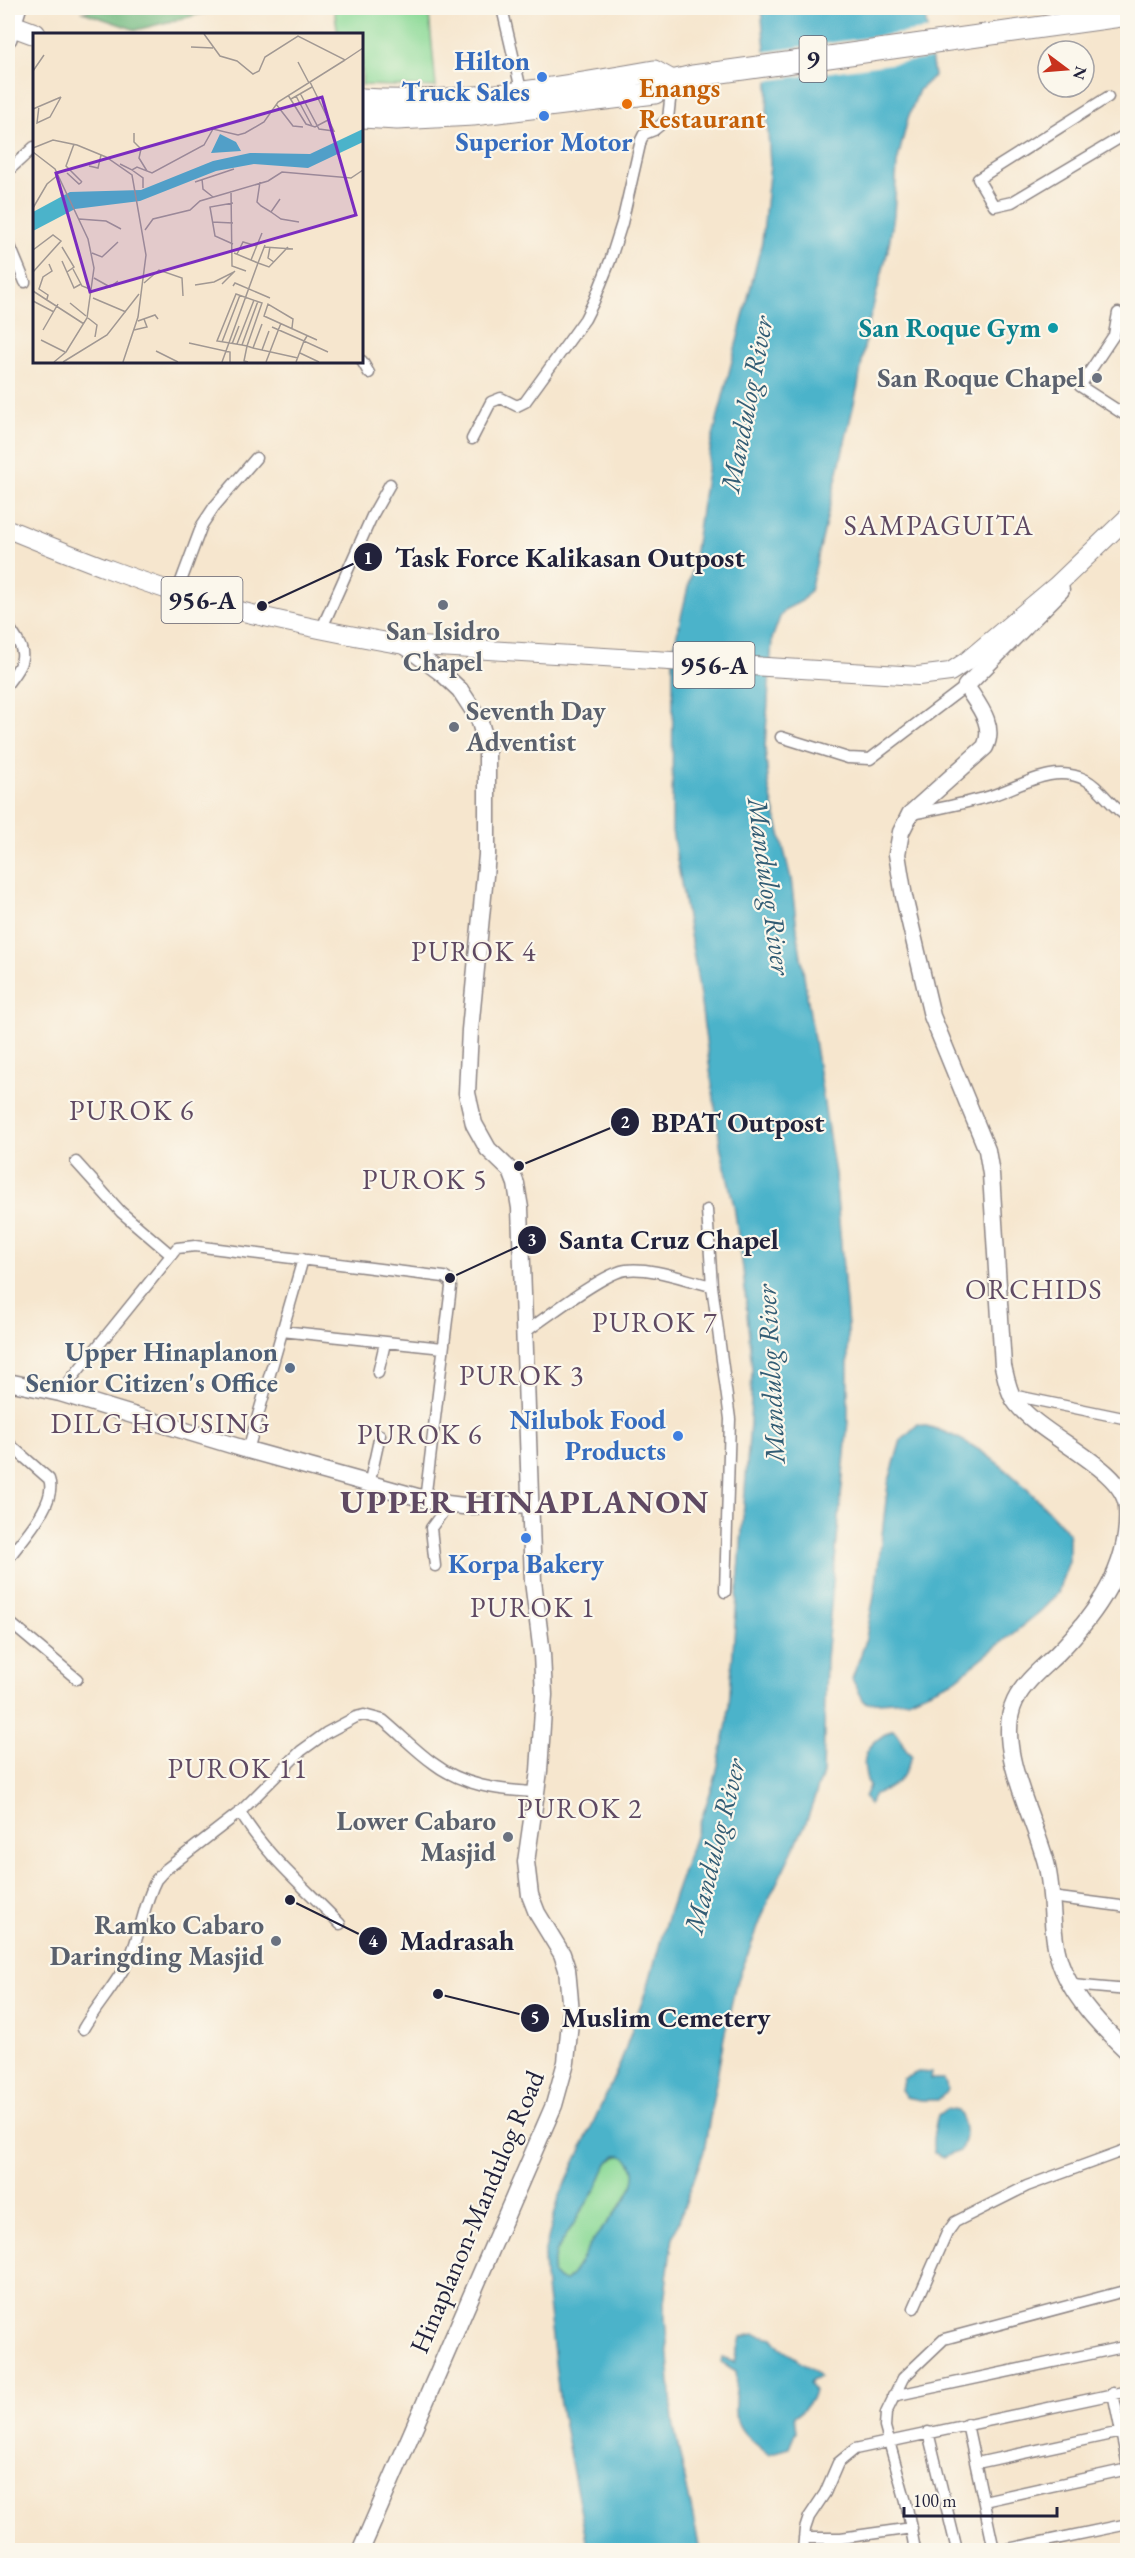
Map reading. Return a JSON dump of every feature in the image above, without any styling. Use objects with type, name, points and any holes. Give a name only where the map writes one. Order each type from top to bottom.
[{"type":"highway","name":"9","points":[[363,99],[569,104],[655,93],[672,81],[693,76],[933,43],[1119,13]]},
{"type":"highway","points":[[16,29],[33,47]]},
{"type":"highway","name":"9","points":[[363,117],[398,119],[473,115],[654,71],[672,81]]},
{"type":"main road","name":"956-A","points":[[8,529],[218,605],[321,630],[404,645],[899,677],[930,676],[958,668],[1074,569],[1128,517]]},
{"type":"street","points":[[502,8],[522,102]]},
{"type":"street","points":[[472,439],[491,402],[501,398],[517,406],[525,402],[585,319],[610,261],[629,196],[641,140],[644,134],[654,130],[668,119],[672,81]]},
{"type":"street","points":[[1108,97],[978,179],[994,206],[1012,202],[1077,161],[1128,133]]},
{"type":"street","points":[[8,171],[33,148]]},
{"type":"street","points":[[8,153],[21,158]]},
{"type":"street","points":[[8,241],[25,282]]},
{"type":"street","points":[[1118,313],[1114,335],[1080,387],[1128,417]]},
{"type":"street","points":[[363,363],[369,373]]},
{"type":"street","points":[[177,592],[202,525],[214,507],[256,458]]},
{"type":"street","points":[[321,630],[372,516],[390,484]]},
{"type":"street","points":[[781,737],[855,759],[865,760],[876,756],[966,686],[1063,588],[1074,569]]},
{"type":"street","points":[[8,626],[23,648],[24,654],[19,667],[8,683]]},
{"type":"street","name":"Hinaplanon-Mandulog Road","points":[[361,2550],[554,2105],[566,2062],[571,2012],[567,1969],[562,1954],[537,1913],[527,1878],[529,1833],[543,1734],[544,1695],[542,1654],[533,1581],[520,1208],[511,1171],[481,1138],[474,1124],[467,1093],[470,1030],[487,855],[488,746],[479,719],[460,690],[443,674],[404,645]]},
{"type":"street","points":[[966,686],[987,721],[990,733],[988,741],[978,753],[910,814],[903,824],[897,854],[899,873],[932,1016],[987,1150],[991,1173],[1003,1366],[1012,1395],[1019,1406],[1064,1444],[1114,1479],[1124,1492],[1127,1506],[1124,1544],[1116,1576],[1101,1603],[1070,1640],[1022,1689],[1011,1711],[1010,1728],[1017,1778],[1047,1868],[1059,1959],[1072,1985],[1106,2030],[1128,2052]]},
{"type":"street","points":[[910,814],[984,798],[1038,777],[1063,774],[1087,781],[1114,808],[1128,817]]},
{"type":"street","points":[[76,1162],[121,1212],[170,1254]]},
{"type":"street","points":[[707,1210],[712,1286],[730,1419],[725,1592]]},
{"type":"street","points":[[60,1393],[177,1248],[195,1246],[448,1279],[451,1287],[425,1500]]},
{"type":"street","points":[[248,1450],[303,1259]]},
{"type":"street","points":[[524,1333],[604,1279],[623,1270],[638,1269],[712,1286]]},
{"type":"street","points":[[282,1331],[443,1348]]},
{"type":"street","points":[[378,1373],[385,1343]]},
{"type":"street","points":[[8,1382],[60,1393],[248,1450],[425,1500],[448,1505],[531,1504]]},
{"type":"street","points":[[1012,1395],[1128,1419]]},
{"type":"street","points":[[369,1485],[380,1435]]},
{"type":"street","points":[[8,1443],[49,1479],[52,1487],[52,1493],[37,1520],[8,1559]]},
{"type":"street","points":[[435,1566],[431,1528],[448,1505]]},
{"type":"street","points":[[8,1537],[18,1545]]},
{"type":"street","points":[[8,1621],[77,1679]]},
{"type":"street","points":[[83,2029],[94,2010],[114,1986],[129,1959],[156,1880],[165,1870],[240,1812],[301,1751],[326,1733],[356,1717],[364,1715],[382,1720],[432,1763],[456,1777],[480,1786],[535,1792]]},
{"type":"street","points":[[240,1812],[252,1833],[267,1851],[340,1924]]},
{"type":"street","points":[[1051,1897],[1128,1907]]},
{"type":"street","points":[[1072,1985],[1128,1990]]},
{"type":"street","points":[[914,2308],[947,2233],[955,2223],[1027,2186],[1128,2149]]},
{"type":"street","points":[[915,2550],[912,2528],[885,2420],[892,2396],[903,2378],[944,2339],[1128,2290]]},
{"type":"street","points":[[892,2396],[1128,2346]]},
{"type":"street","points":[[802,2550],[809,2517],[825,2493],[841,2458],[855,2449],[1128,2391]]},
{"type":"street","points":[[984,2501],[1128,2467],[1113,2393]]},
{"type":"street","points":[[967,2424],[994,2550]]},
{"type":"street","points":[[928,2432],[957,2550]]},
{"type":"street","points":[[977,2463],[1121,2432]]},
{"type":"street","points":[[1003,2550],[1128,2524]]},
{"type":"street","points":[[804,2538],[841,2538],[912,2528]]},
{"type":"green space","points":[[95,8],[224,8],[136,30],[83,12]]},
{"type":"green space","points":[[334,8],[454,8],[454,12],[429,14],[436,87],[363,85],[363,33],[338,33]]},
{"type":"green space","points":[[620,2155],[632,2161],[636,2171],[633,2183],[617,2211],[592,2242],[574,2272],[566,2281],[559,2280],[552,2273],[555,2253],[598,2185],[607,2163]]},
{"type":"water","name":"Mandulog River","points":[[761,8],[924,8],[934,76],[919,90],[908,118],[897,163],[894,215],[888,250],[867,330],[858,386],[810,591],[802,601],[786,609],[780,617],[772,639],[765,748],[769,788],[791,879],[835,1174],[848,1327],[848,1421],[826,1659],[823,1773],[806,1823],[768,1901],[735,1988],[704,2151],[673,2238],[670,2256],[664,2303],[673,2422],[700,2550],[588,2550],[560,2405],[544,2254],[559,2197],[620,2064],[649,1982],[669,1911],[715,1779],[728,1719],[750,1423],[752,1369],[743,1269],[734,1206],[721,1150],[697,975],[672,831],[673,651],[692,570],[711,444],[762,242],[770,165],[767,115],[768,80]],"holes":[[[616,2156],[623,2156],[631,2163],[634,2173],[629,2194],[592,2242],[566,2281],[559,2280],[552,2273],[555,2253],[598,2185],[607,2163]]]},
{"type":"water","points":[[918,1424],[962,1440],[982,1452],[1037,1498],[1069,1533],[1069,1561],[1058,1593],[1042,1610],[956,1679],[908,1700],[865,1703],[852,1679],[865,1643],[876,1585],[888,1484],[901,1440]]},
{"type":"water","points":[[893,1729],[912,1756],[899,1781],[875,1794],[869,1805],[864,1797],[869,1786],[864,1767],[867,1752],[876,1740]]},
{"type":"water","points":[[918,2072],[931,2073],[930,2079],[944,2079],[947,2086],[946,2091],[938,2100],[905,2097],[901,2090],[903,2079]]},
{"type":"water","points":[[946,2109],[958,2111],[963,2121],[965,2135],[960,2151],[944,2157],[934,2153],[933,2144],[938,2115]]},
{"type":"water","points":[[755,2334],[773,2338],[781,2348],[815,2371],[820,2377],[813,2379],[810,2383],[814,2391],[811,2399],[794,2416],[796,2431],[789,2448],[768,2454],[740,2427],[735,2413],[736,2371],[721,2362],[722,2358],[735,2362],[741,2337]]},
{"type":"pier","points":[[931,29],[935,58],[765,81],[763,52]]},
{"type":"place","name":"Hilton Truck Sales","points":[[542,77]]},
{"type":"place","name":"Enangs Restaurant","points":[[627,104]]},
{"type":"place","name":"Superior Motor","points":[[544,116]]},
{"type":"place","name":"San Roque Gym","points":[[1053,328]]},
{"type":"place","name":"San Roque Chapel","points":[[1097,378]]},
{"type":"place","name":"San Isidro Chapel","points":[[443,605]]},
{"type":"place","name":"Task Force Kalikasan Outpost","points":[[262,606]]},
{"type":"place","name":"Seventh Day Adventist","points":[[454,727]]},
{"type":"place","name":"BPAT Outpost","points":[[519,1166]]},
{"type":"place","name":"Santa Cruz Chapel","points":[[450,1278]]},
{"type":"place","name":"Upper Hinaplanon Senior Citizen's Office","points":[[290,1368]]},
{"type":"place","name":"Nilubok Food Products","points":[[678,1436]]},
{"type":"place","name":"Korpa Bakery","points":[[526,1538]]},
{"type":"place","name":"Lower Cabaro Masjid","points":[[508,1837]]},
{"type":"place","name":"Madrasah","points":[[290,1900]]},
{"type":"place","name":"Ramko Cabaro Daringding Masjid","points":[[276,1941]]},
{"type":"place","name":"Muslim Cemetery","points":[[438,1994]]},
{"type":"district","name":"SAMPAGUITA","points":[[939,525]]},
{"type":"district","name":"PUROK 4","points":[[474,951]]},
{"type":"district","name":"PUROK 6","points":[[132,1110]]},
{"type":"district","name":"PUROK 5","points":[[425,1179]]},
{"type":"district","name":"ORCHIDS","points":[[1034,1289]]},
{"type":"district","name":"PUROK 7","points":[[655,1322]]},
{"type":"district","name":"PUROK 3","points":[[522,1375]]},
{"type":"district","name":"DILG HOUSING","points":[[161,1423]]},
{"type":"district","name":"PUROK 6","points":[[420,1434]]},
{"type":"district","name":"UPPER HINAPLANON","points":[[525,1501]]},
{"type":"district","name":"PUROK 1","points":[[533,1607]]},
{"type":"district","name":"PUROK 11","points":[[238,1768]]},
{"type":"district","name":"PUROK 2","points":[[580,1808]]}]
